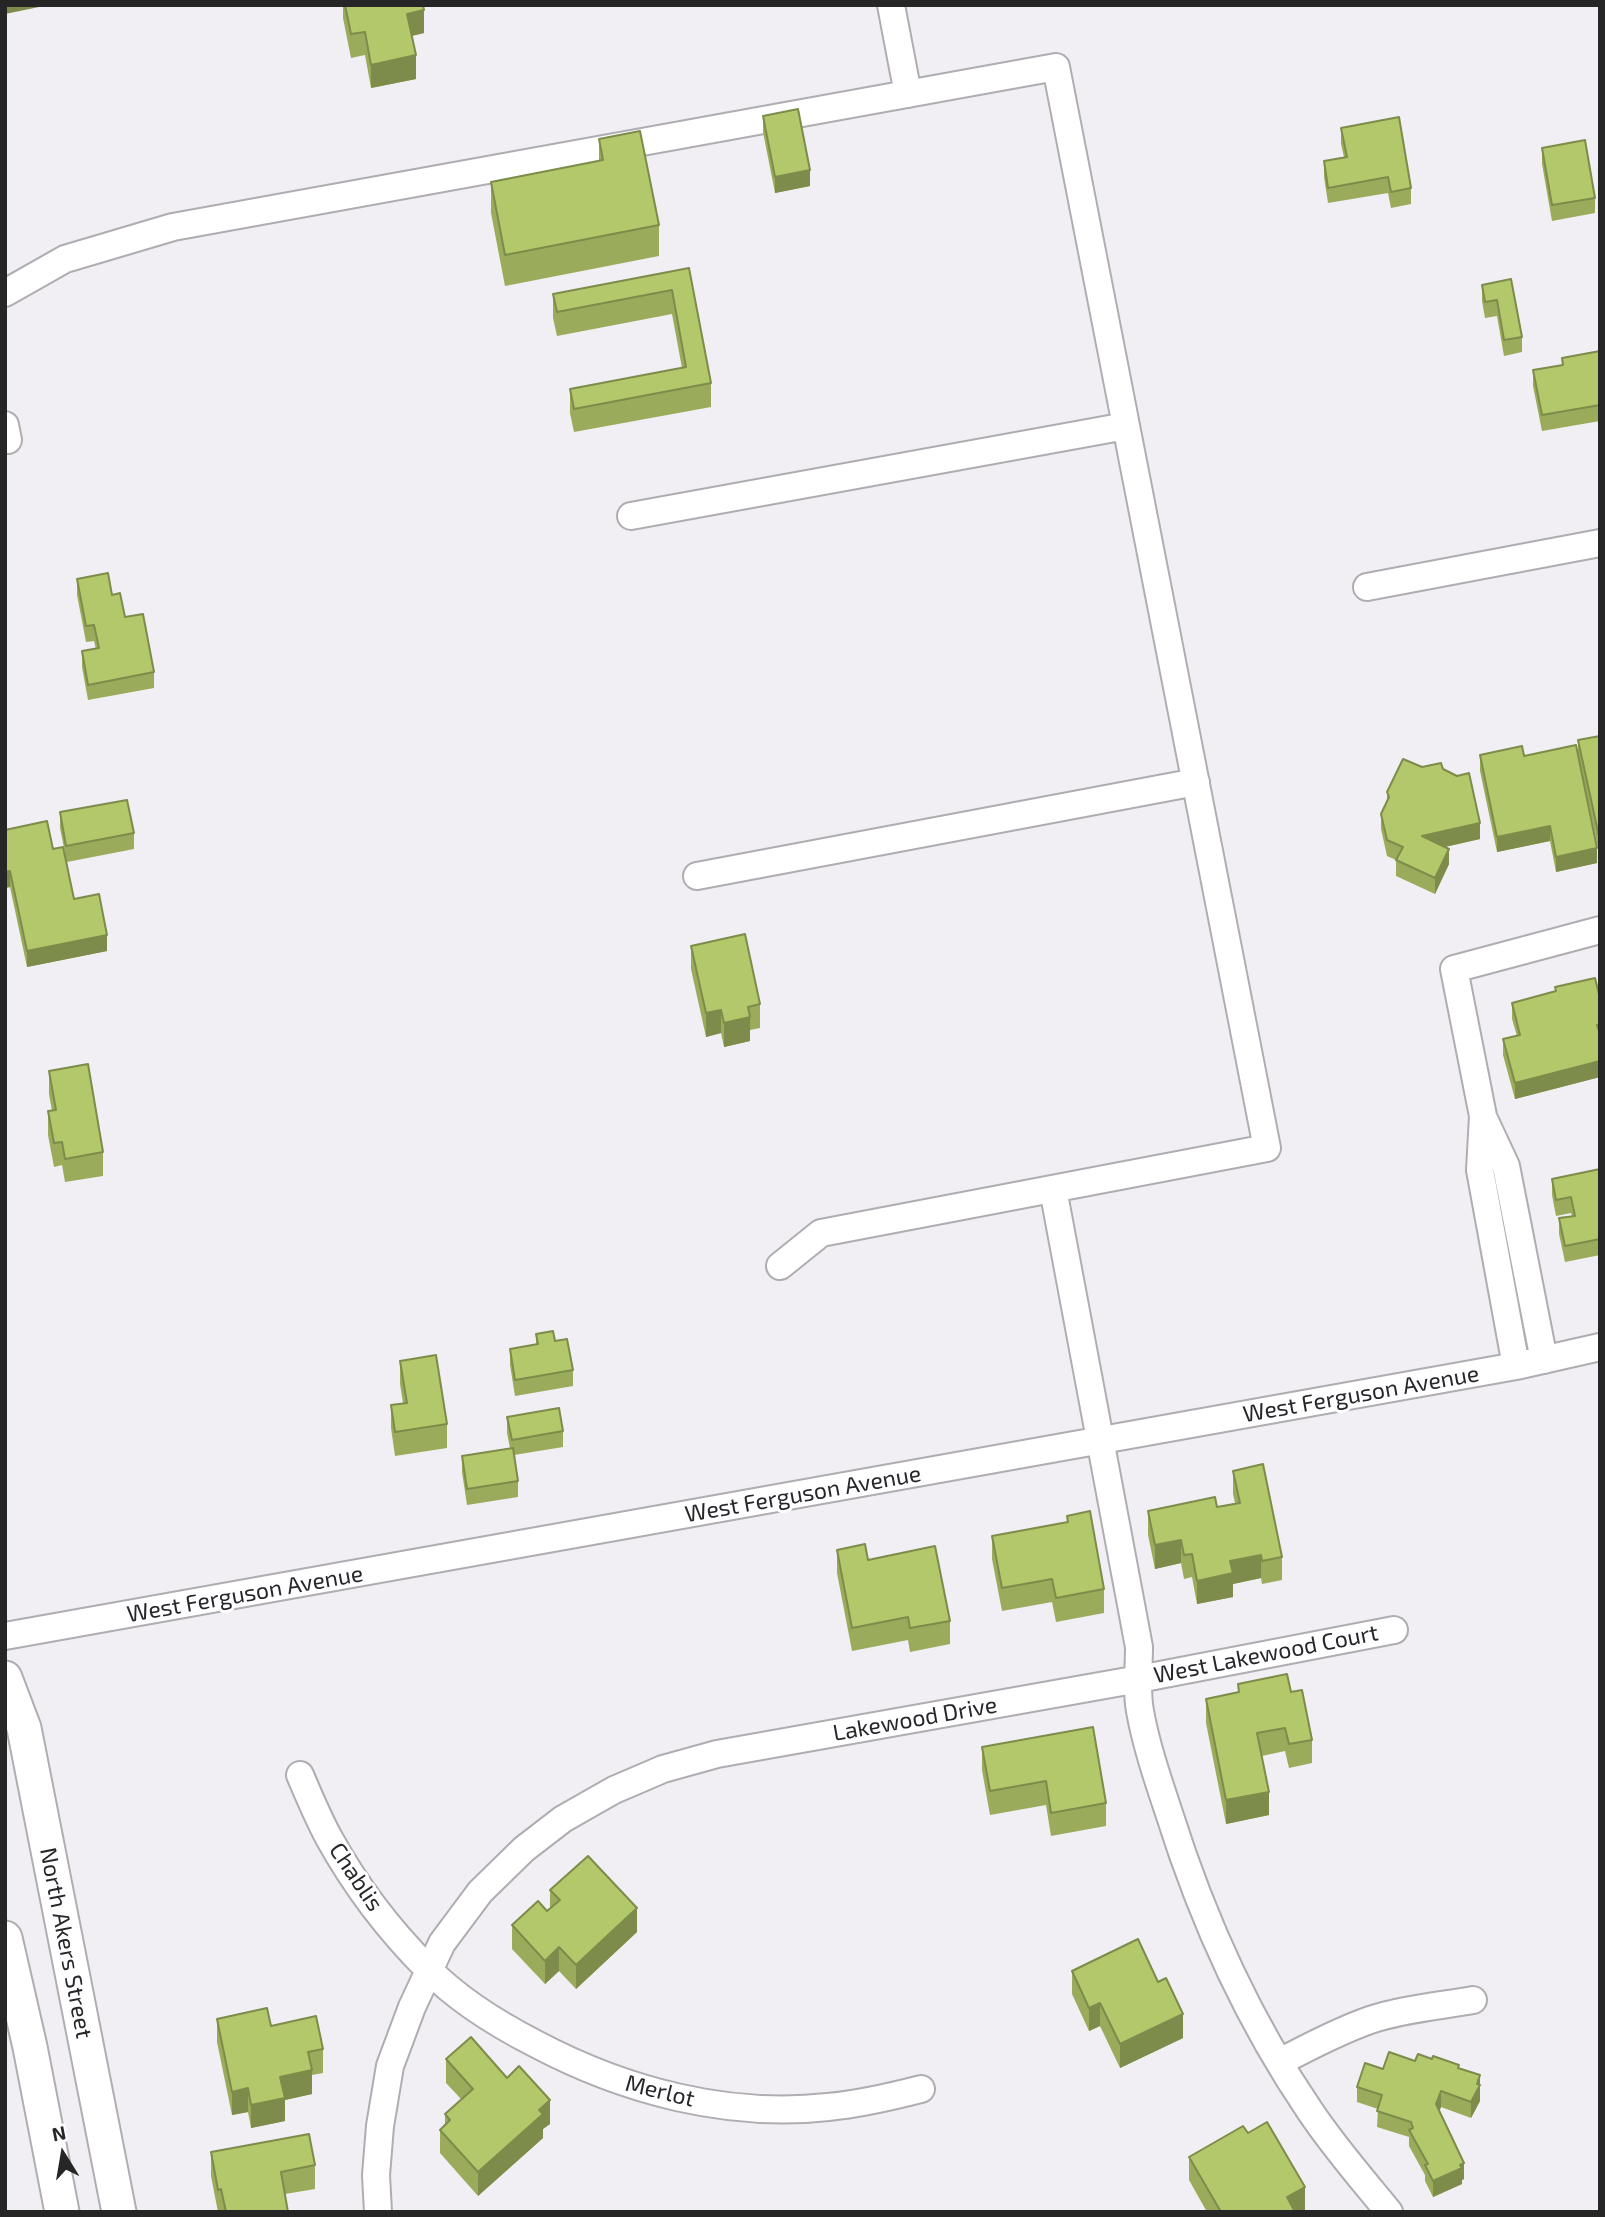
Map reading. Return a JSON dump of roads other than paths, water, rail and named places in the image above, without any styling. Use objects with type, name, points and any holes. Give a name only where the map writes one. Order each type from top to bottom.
[{"type":"main road","name":"North Akers Street","points":[[5,1678],[24,1728],[119,2212]]},
{"type":"main road","points":[[5,1938],[30,2047],[62,2212]]},
{"type":"street","points":[[891,5],[908,94]]},
{"type":"street","points":[[5,293],[65,259],[173,227],[1056,66],[1267,1149],[821,1233],[780,1266]]},
{"type":"street","points":[[631,516],[1126,426]]},
{"type":"street","points":[[1367,587],[1600,543]]},
{"type":"street","points":[[696,876],[1196,782]]},
{"type":"street","points":[[1544,1360],[1506,1166],[1483,1116],[1454,969],[1600,930]]},
{"type":"street","points":[[1483,1116],[1480,1170],[1516,1366]]},
{"type":"street","points":[[1053,1189],[1139,1647],[1139,1709],[1181,1851],[1212,1931],[1280,2062],[1309,2110],[1389,2212]]},
{"type":"street","name":"West Ferguson Avenue","points":[[5,1636],[1101,1441],[1516,1366],[1600,1348]]},
{"type":"street","name":"West Lakewood Court","points":[[1139,1679],[1394,1630]]},
{"type":"street","name":"Lakewood Drive","points":[[379,2212],[376,2175],[390,2066],[428,1969],[442,1943],[480,1892],[524,1849],[563,1819],[614,1790],[663,1769],[717,1754],[1139,1679]]},
{"type":"street","name":"Chablis","points":[[300,1775],[328,1838],[364,1894],[428,1969]]},
{"type":"street","name":"Merlot","points":[[428,1969],[453,1993],[508,2030],[568,2061],[615,2080],[664,2095],[725,2105],[780,2109],[826,2108],[921,2089]]},
{"type":"street","points":[[1280,2062],[1331,2035],[1373,2020],[1473,2000]]}]
